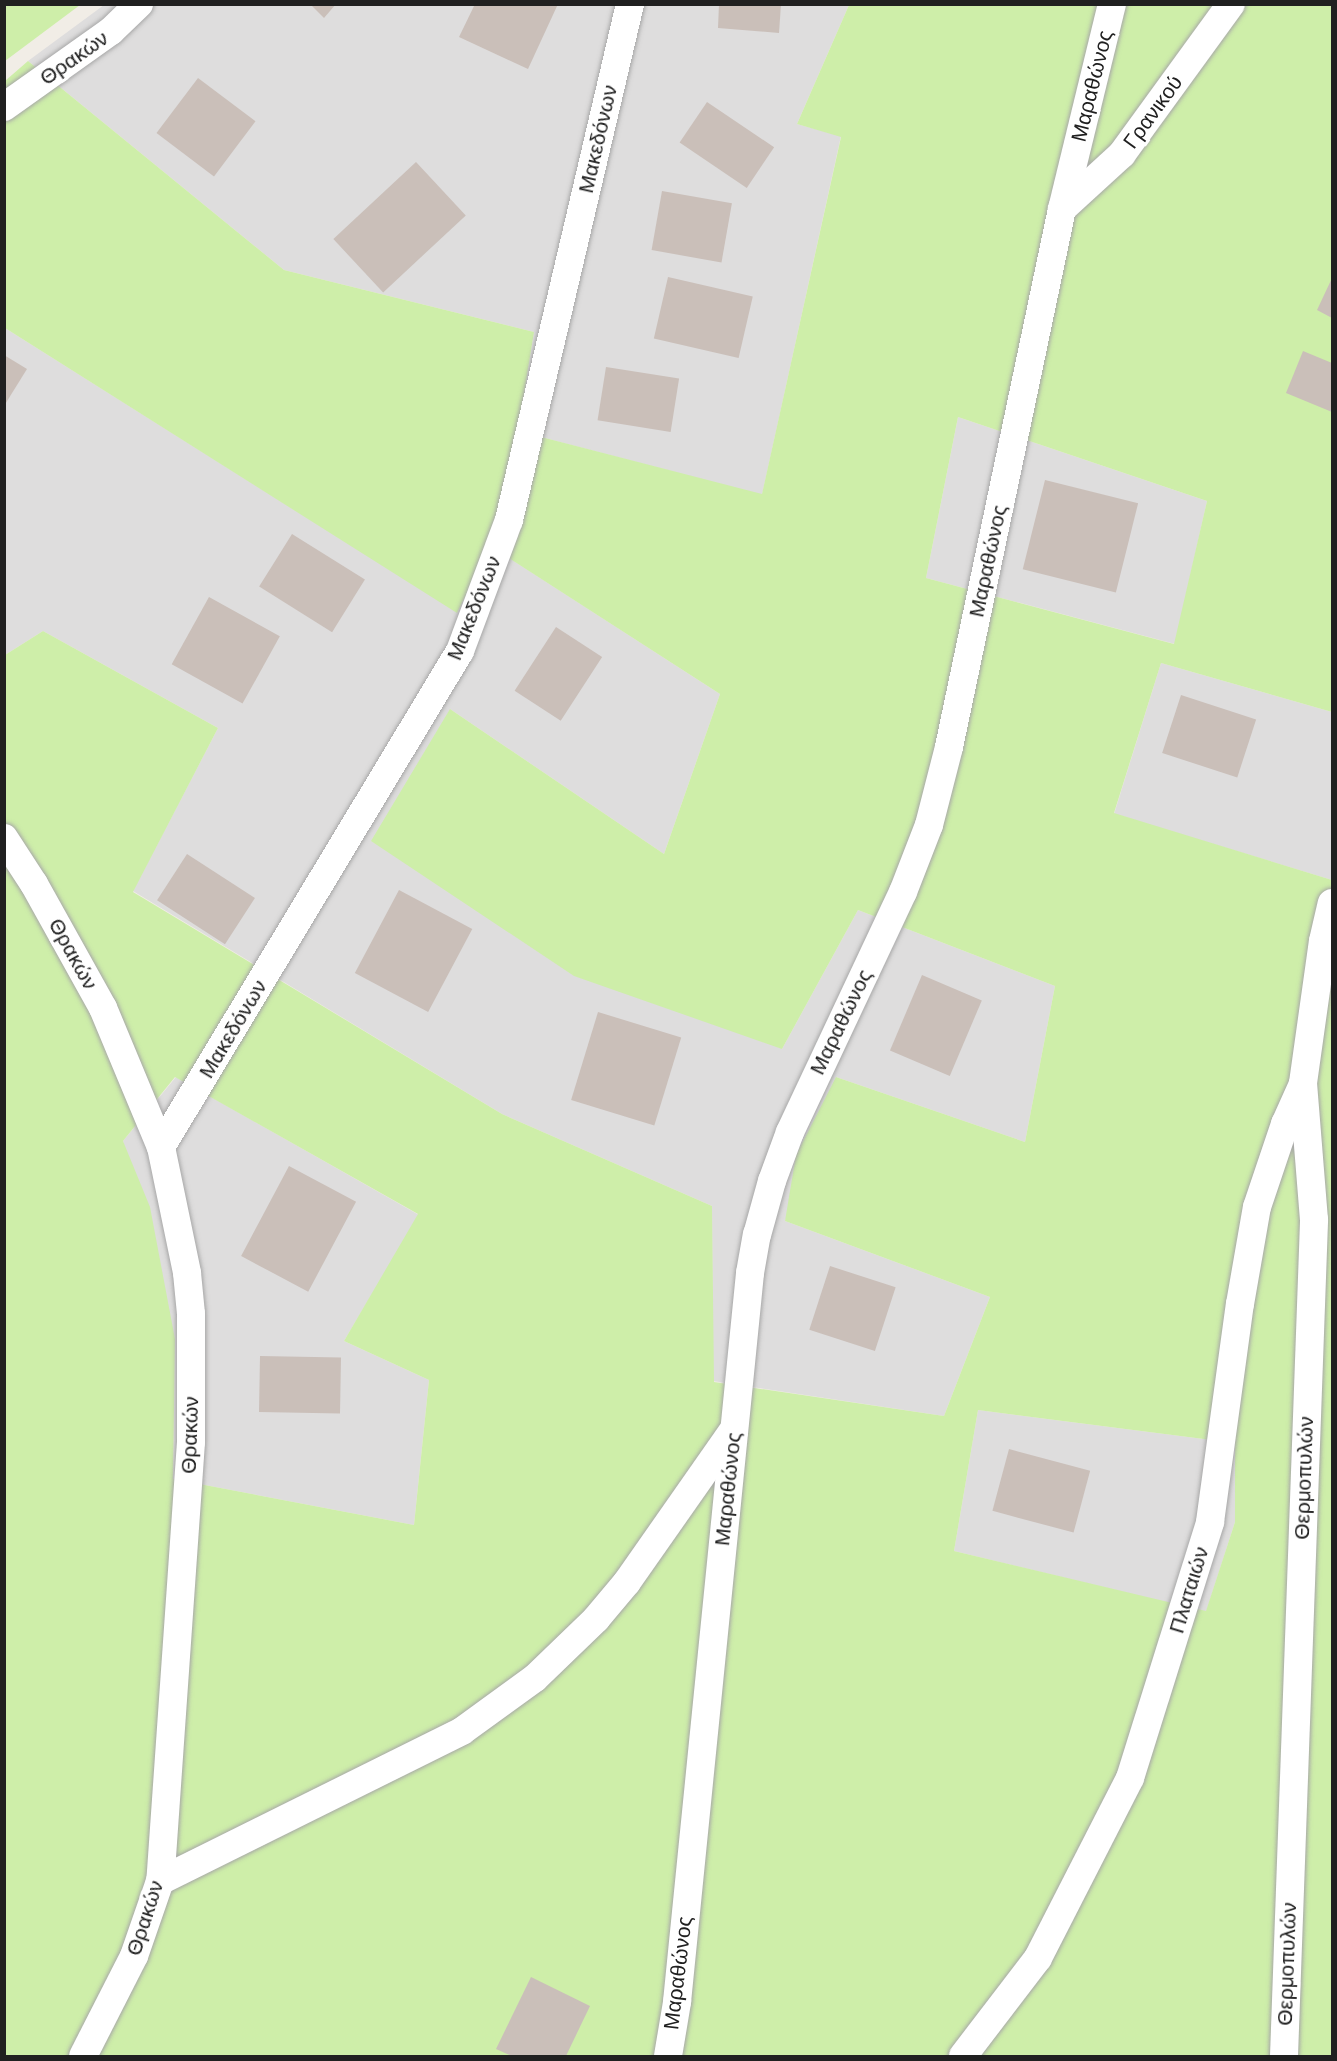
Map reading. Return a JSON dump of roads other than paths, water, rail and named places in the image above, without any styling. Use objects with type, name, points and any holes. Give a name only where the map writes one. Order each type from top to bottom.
[{"type":"street","name":"Θρακών","points":[[4,107],[111,31],[139,4]]},
{"type":"street","name":"Μακεδόνων","points":[[161,1147],[460,651],[509,520],[630,4]]},
{"type":"street","name":"Μαραθώνος","points":[[668,2056],[676,2002],[750,1273],[772,1180],[805,1097],[903,892],[929,825],[949,747],[1062,209],[1112,4]]},
{"type":"street","name":"Γρανικού","points":[[1062,209],[1122,154],[1231,4]]},
{"type":"street","name":"Θρακών","points":[[4,838],[34,884],[103,1008],[161,1147],[187,1273],[191,1337],[191,1442],[160,1881],[134,1956],[83,2056]]},
{"type":"street","name":"Θερμοπυλών","points":[[1284,2056],[1314,1220],[1303,1083],[1323,941],[1332,903]]},
{"type":"street","name":"Πλαταιών","points":[[963,2056],[1038,1958],[1130,1778],[1210,1522],[1240,1304],[1257,1207],[1285,1124],[1303,1083]]},
{"type":"street","points":[[160,1881],[462,1731],[535,1678],[596,1619],[627,1582],[734,1431]]}]
